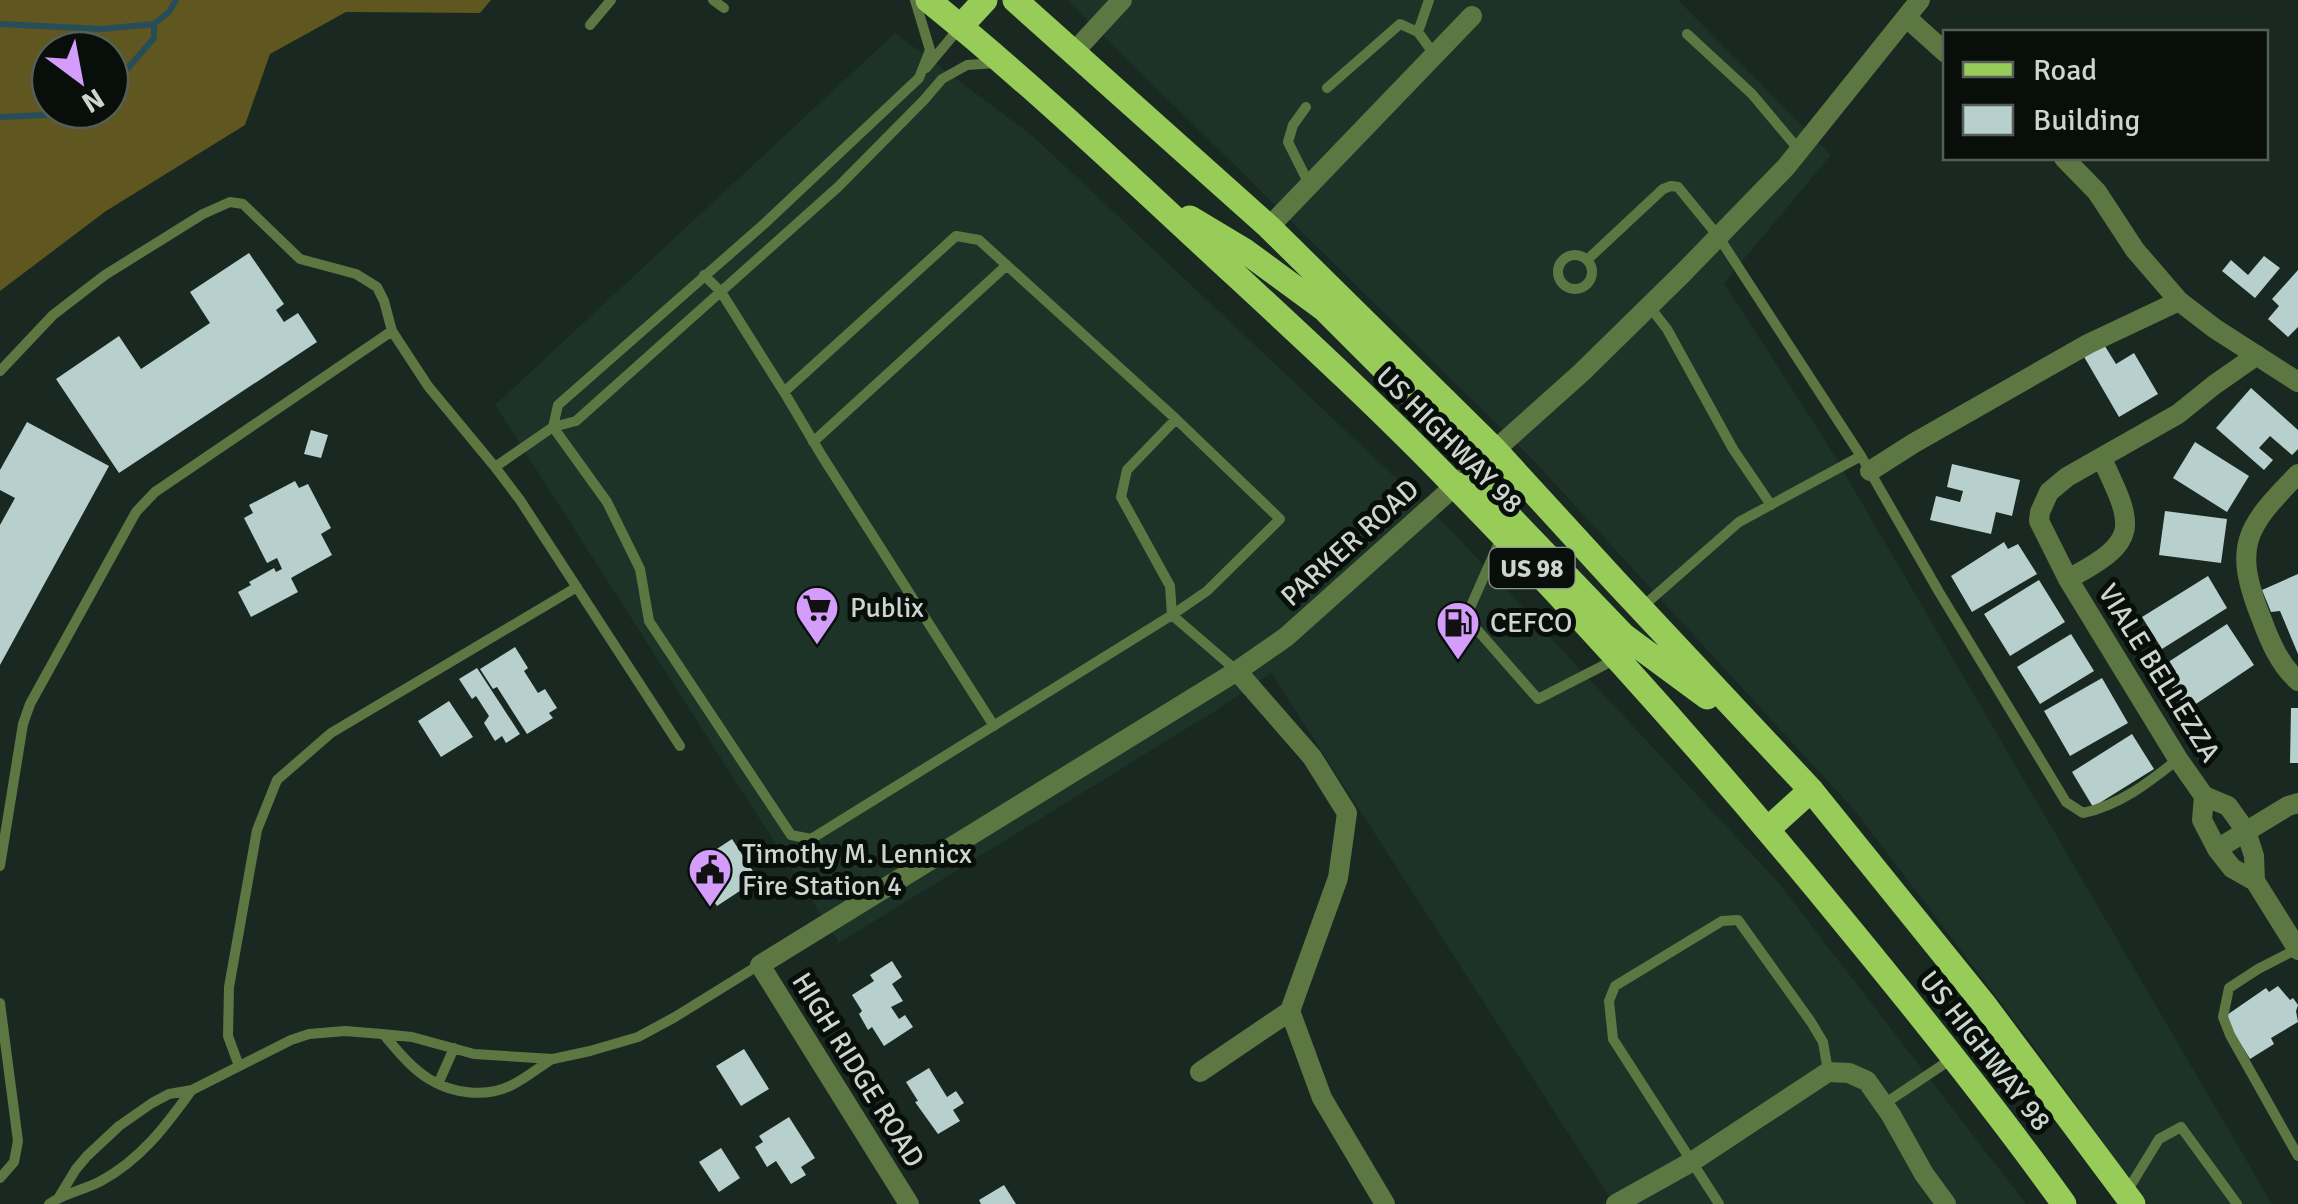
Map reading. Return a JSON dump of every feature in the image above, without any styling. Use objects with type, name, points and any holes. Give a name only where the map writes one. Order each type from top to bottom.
[{"type":"main road","name":"US HIGHWAY 98","points":[[928,0],[1289,324],[1455,485],[1768,829],[1953,1057],[2064,1204]]},
{"type":"main road","points":[[961,26],[985,0]]},
{"type":"main road","name":"US HIGHWAY 98","points":[[1015,0],[1269,227],[1495,450],[1811,790],[1983,1003],[2129,1199]]},
{"type":"main road","points":[[1143,190],[1246,251],[1324,310],[1449,434],[1471,449],[1495,450]]},
{"type":"main road","points":[[1455,485],[1482,488],[1623,635],[1763,740]]},
{"type":"main road","points":[[1768,829],[1811,790]]},
{"type":"street","points":[[1074,52],[1122,0]]},
{"type":"street","name":"PARKER ROAD","points":[[760,965],[1238,671],[1302,623],[1581,373],[1649,306],[1800,151],[1920,0]]},
{"type":"street","points":[[1269,227],[1477,8]]},
{"type":"street","points":[[1907,18],[1943,49]]},
{"type":"street","points":[[2066,160],[2096,192],[2136,250],[2179,301],[2298,382]]},
{"type":"street","points":[[1866,464],[1914,442],[2088,344],[2179,301]]},
{"type":"street","name":"VIALE BELLEZZA","points":[[2246,831],[2228,806],[2204,796],[2178,759],[2068,579],[2039,522],[2048,492],[2067,477],[2178,414],[2257,355]]},
{"type":"street","name":"VIALE BELLEZZA","points":[[2068,579],[2112,552],[2123,535],[2125,508],[2102,458]]},
{"type":"street","points":[[2298,474],[2265,507],[2244,555],[2246,579],[2270,640],[2288,672],[2298,681]]},
{"type":"street","points":[[1200,1072],[1290,1010],[1338,878],[1347,813],[1312,757],[1238,671]]},
{"type":"street","name":"VIALE BELLEZZA","points":[[2204,796],[2202,820],[2216,848]]},
{"type":"street","points":[[2256,881],[2232,868],[2216,848],[2298,803]]},
{"type":"street","points":[[2246,831],[2256,881],[2298,949]]},
{"type":"street","name":"HIGH RIDGE ROAD","points":[[760,965],[909,1204]]},
{"type":"street","points":[[1290,1010],[1322,1098],[1385,1204]]},
{"type":"street","points":[[1616,1204],[1693,1161],[1828,1072],[1848,1072],[1867,1081],[1946,1204]]},
{"type":"lane","points":[[590,25],[611,0]]},
{"type":"lane","points":[[713,0],[724,8]]},
{"type":"lane","points":[[915,0],[930,50],[919,78]]},
{"type":"lane","points":[[1418,32],[1429,0]]},
{"type":"lane","points":[[1327,88],[1400,24],[1418,32],[1435,54]]},
{"type":"lane","points":[[784,392],[956,236],[980,240],[1280,519],[1207,591],[1172,615],[811,839],[791,835],[649,622],[640,570],[632,552],[607,502],[553,428],[558,406],[764,224],[919,78],[961,26]]},
{"type":"lane","points":[[1687,34],[1752,94],[1800,151]]},
{"type":"lane","points":[[495,467],[553,428],[576,421],[838,188],[942,79],[967,65],[1002,63]]},
{"type":"lane","points":[[1306,106],[1293,125],[1288,142],[1309,184]]},
{"type":"lane","points":[[1588,260],[1663,188],[1678,187],[1718,236],[1866,464],[2066,802],[2083,813],[2105,808],[2140,789],[2178,759]]},
{"type":"lane","points":[[0,371],[54,315],[104,275],[202,214],[230,202],[244,204],[300,259],[356,274],[376,287],[392,331],[428,386],[520,500],[680,746]]},
{"type":"lane","points":[[813,442],[1006,265]]},
{"type":"lane","points":[[704,275],[721,292],[994,726]]},
{"type":"lane","points":[[1649,306],[1667,330],[1733,449],[1771,504]]},
{"type":"lane","points":[[0,866],[23,724],[38,688],[136,512],[168,482],[392,331]]},
{"type":"lane","points":[[1176,419],[1127,470],[1120,497],[1170,586],[1172,615],[1238,671]]},
{"type":"lane","points":[[1640,608],[1740,522],[1771,504],[1866,464]]},
{"type":"lane","points":[[1502,536],[1466,617],[1538,699],[1616,658]]},
{"type":"lane","points":[[239,1066],[228,1036],[229,986],[257,830],[277,780],[331,732],[577,588]]},
{"type":"lane","points":[[1719,1204],[1613,1039],[1609,1001],[1616,986],[1722,921],[1738,920],[1823,1042],[1828,1072]]},
{"type":"lane","points":[[2298,949],[2229,988],[2223,1017],[2298,1156]]},
{"type":"lane","points":[[54,1200],[76,1169],[118,1126],[152,1103],[169,1094],[192,1090],[310,1034],[345,1031],[412,1037],[485,1055],[553,1059],[638,1037],[760,965]]},
{"type":"lane","points":[[0,1003],[18,1142],[14,1162],[0,1178]]},
{"type":"lane","points":[[382,1034],[430,1080],[467,1092],[497,1091],[553,1059]]},
{"type":"lane","points":[[438,1084],[454,1048]]},
{"type":"lane","points":[[1884,1104],[1953,1057]]},
{"type":"lane","points":[[54,1200],[94,1184],[132,1161],[151,1144],[192,1090]]},
{"type":"lane","points":[[2129,1199],[2159,1140],[2181,1127],[2237,1204]]},
{"type":"shaded area","points":[[0,0],[491,0],[480,13],[346,12],[270,54],[245,125],[106,211],[0,291]]},
{"type":"shaded area","points":[[1067,0],[1678,0],[1831,155],[1724,283],[1828,445],[2272,1204],[2148,1204],[1856,812],[1534,461]]},
{"type":"shaded area","points":[[895,33],[1034,137],[1448,527],[1778,882],[2026,1204],[1614,1204],[1271,673],[839,943],[495,405]]},
{"type":"building","points":[[249,253],[284,304],[276,310],[284,322],[298,313],[317,342],[119,473],[56,379],[119,336],[141,369],[210,323],[190,292]]},
{"type":"building","points":[[2264,256],[2280,268],[2255,298],[2222,271],[2231,260],[2248,275]]},
{"type":"building","points":[[2298,270],[2298,327],[2288,337],[2268,319],[2279,306],[2272,299]]},
{"type":"building","points":[[2103,343],[2116,364],[2134,353],[2158,394],[2119,417],[2083,355]]},
{"type":"building","points":[[2251,388],[2298,430],[2298,449],[2292,455],[2270,436],[2259,448],[2273,460],[2264,470],[2216,428]]},
{"type":"building","points":[[27,422],[109,466],[0,665],[0,525],[15,498],[0,490],[0,470]]},
{"type":"building","points":[[311,430],[328,435],[321,458],[304,454]]},
{"type":"building","points":[[2195,442],[2249,476],[2227,512],[2173,478]]},
{"type":"building","points":[[1952,464],[2020,480],[2012,516],[1996,512],[1991,534],[1930,520],[1936,496],[1960,502],[1963,491],[1947,487]]},
{"type":"building","points":[[295,481],[299,488],[308,484],[331,528],[321,534],[332,555],[291,578],[298,592],[251,617],[238,592],[274,568],[276,572],[282,569],[277,558],[267,563],[244,518],[253,513],[249,505]]},
{"type":"building","points":[[2165,511],[2227,519],[2221,563],[2159,555]]},
{"type":"building","points":[[2004,542],[2008,549],[2018,544],[2037,574],[1972,612],[1951,576]]},
{"type":"building","points":[[2298,574],[2298,654],[2280,611],[2271,612],[2262,590]]},
{"type":"building","points":[[2208,576],[2227,608],[2162,649],[2142,617]]},
{"type":"building","points":[[2039,580],[2065,622],[2010,656],[1984,614]]},
{"type":"building","points":[[2227,624],[2254,665],[2187,710],[2159,668]]},
{"type":"building","points":[[2071,634],[2094,671],[2040,704],[2017,667]]},
{"type":"building","points":[[515,647],[538,693],[545,689],[557,708],[549,713],[553,718],[527,734],[497,687],[493,689],[480,669]]},
{"type":"building","points":[[477,668],[520,734],[506,743],[502,736],[495,741],[484,723],[489,716],[459,679]]},
{"type":"building","points":[[2102,678],[2128,723],[2070,756],[2044,711]]},
{"type":"building","points":[[449,701],[473,737],[441,757],[418,721]]},
{"type":"building","points":[[2291,708],[2298,708],[2298,763],[2290,763]]},
{"type":"building","points":[[2132,734],[2154,769],[2093,807],[2072,772]]},
{"type":"building","points":[[732,839],[758,879],[717,906],[691,866]]},
{"type":"building","points":[[892,961],[902,977],[892,984],[903,1001],[891,1007],[899,1019],[905,1015],[913,1027],[884,1046],[872,1027],[868,1030],[852,995],[874,981],[870,975]]},
{"type":"building","points":[[2278,986],[2298,1005],[2298,1022],[2271,1038],[2274,1044],[2250,1059],[2224,1017],[2266,988],[2269,992]]},
{"type":"building","points":[[744,1049],[769,1089],[741,1106],[716,1066]]},
{"type":"building","points":[[929,1068],[947,1097],[956,1091],[964,1103],[953,1110],[960,1121],[938,1134],[906,1082]]},
{"type":"building","points":[[789,1117],[815,1158],[801,1167],[806,1175],[791,1184],[776,1161],[767,1167],[755,1147],[763,1142],[759,1136]]},
{"type":"building","points":[[721,1148],[740,1178],[719,1192],[699,1162]]},
{"type":"building","points":[[1004,1185],[1016,1204],[981,1204],[979,1200]]},
{"type":"waterway","points":[[130,66],[154,38],[154,24],[176,0]]},
{"type":"waterway","points":[[0,24],[102,29],[154,24]]},
{"type":"waterway","points":[[0,117],[30,116]]},
{"type":"place","name":"Publix","points":[[817,646]]},
{"type":"place","name":"CEFCO","points":[[1458,661]]},
{"type":"place","name":"Timothy M. Lennicx Fire Station 4","points":[[710,908]]}]
